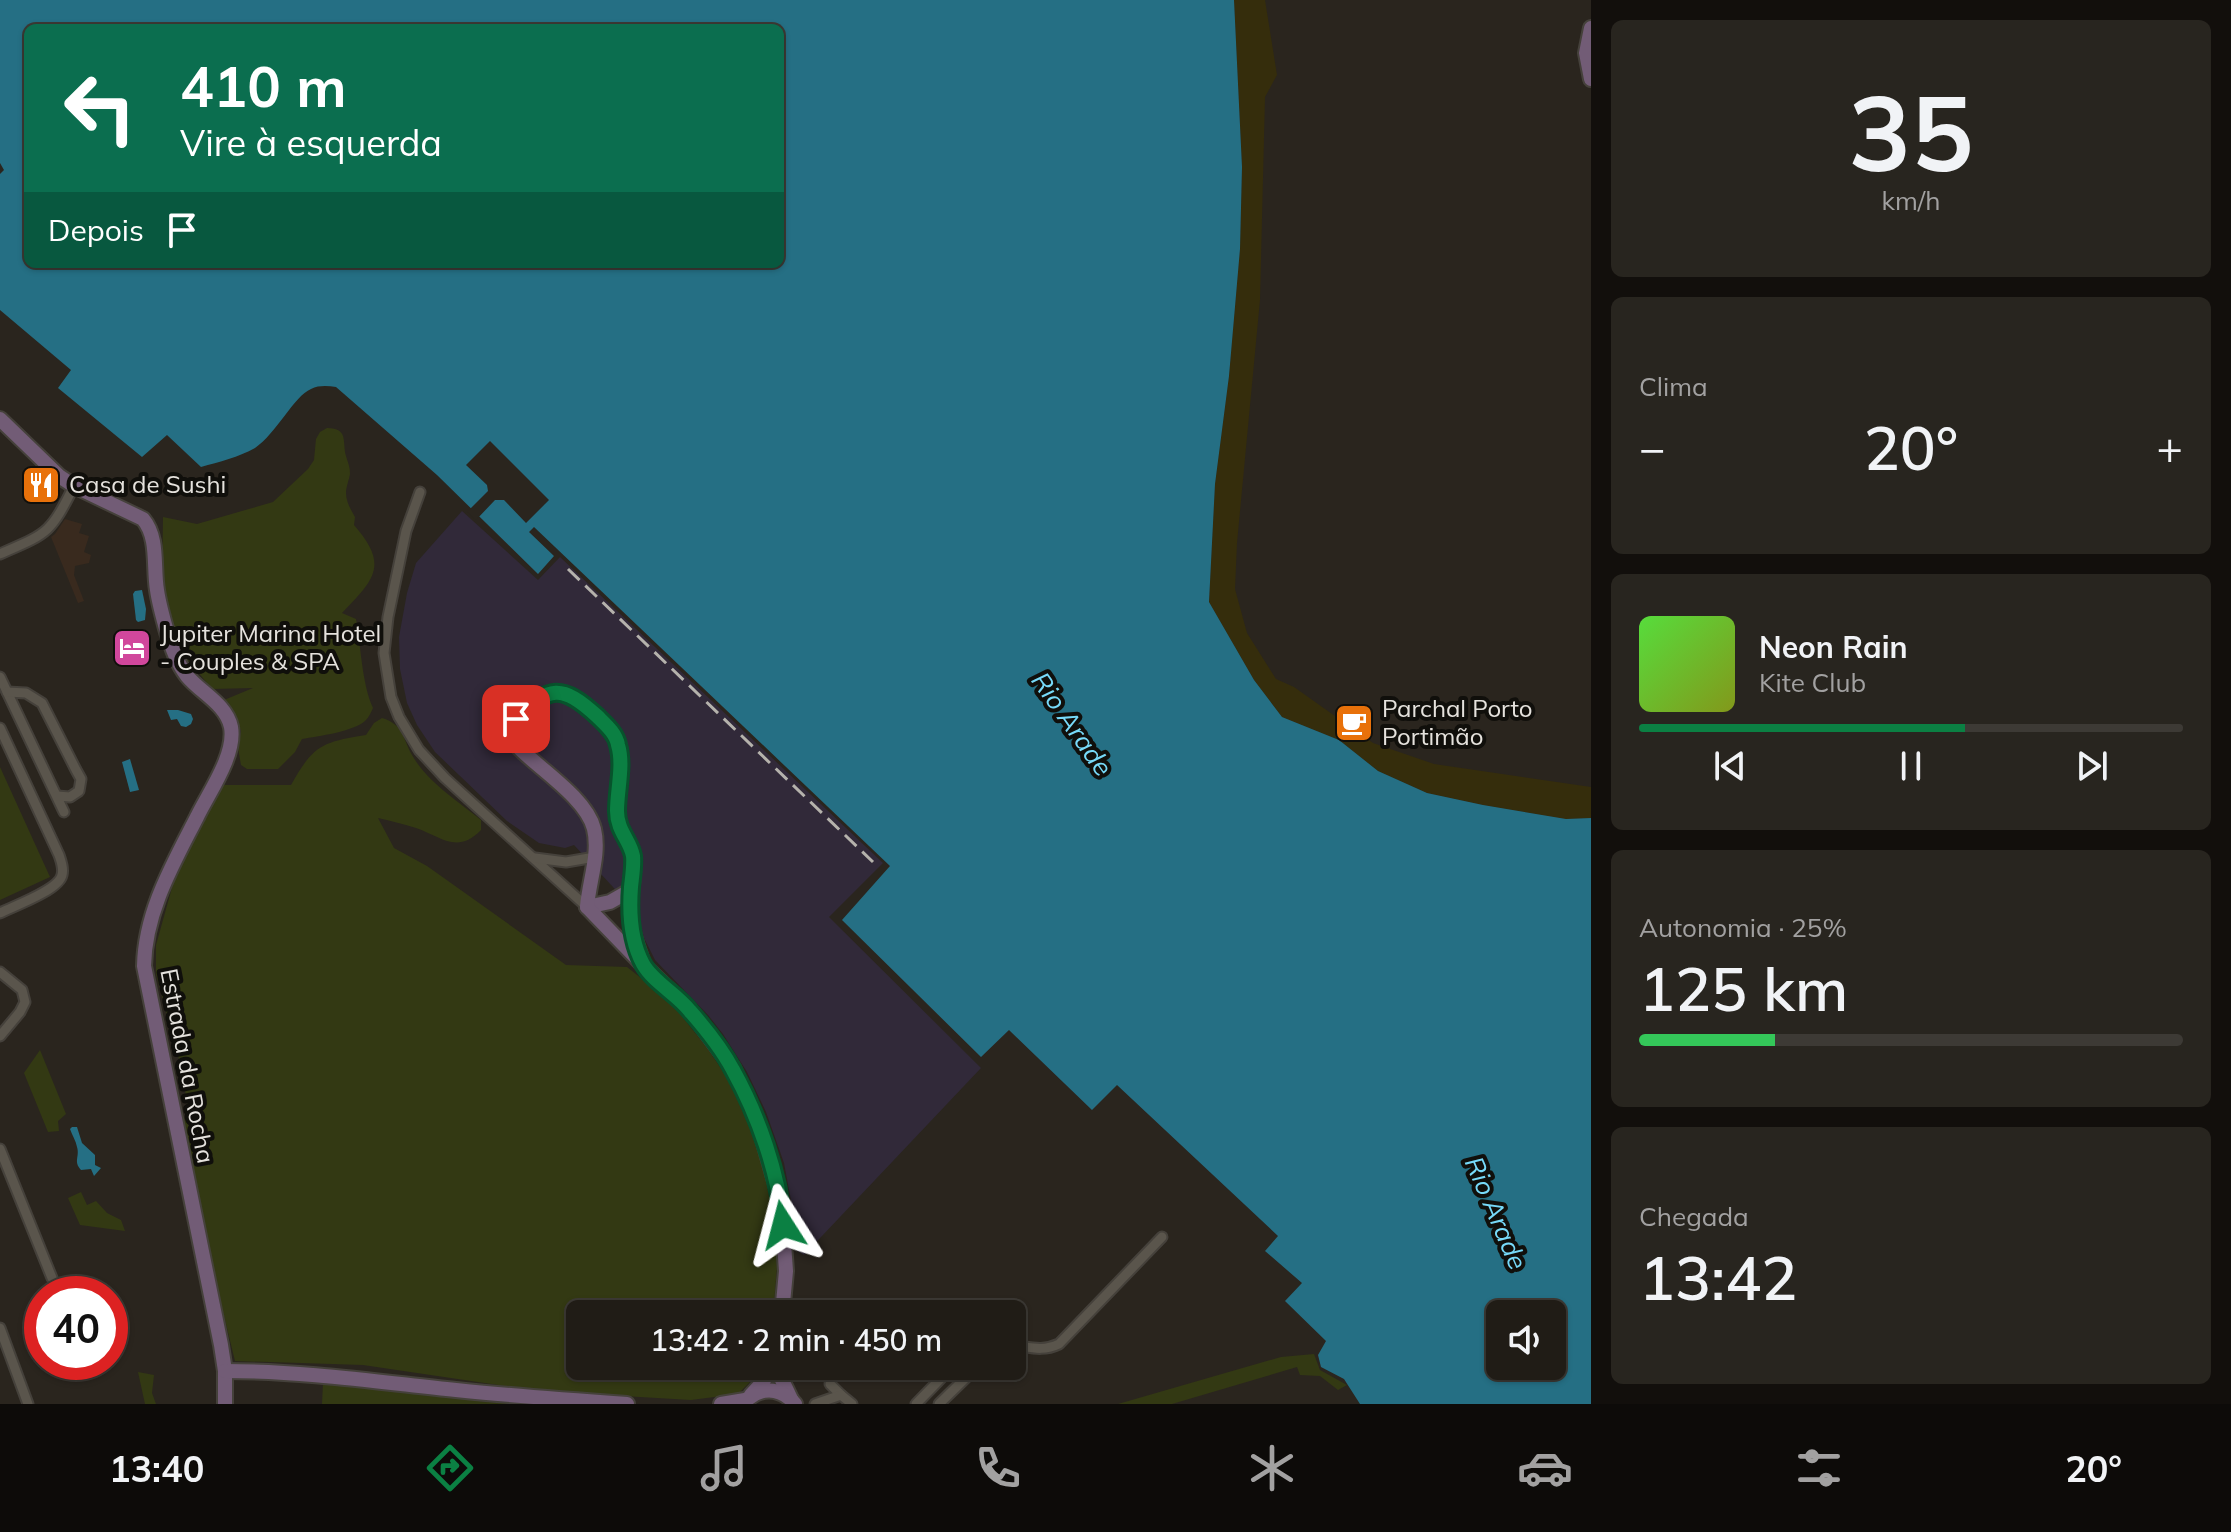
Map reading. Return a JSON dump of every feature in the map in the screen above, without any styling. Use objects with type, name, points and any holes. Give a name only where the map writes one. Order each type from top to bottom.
[{"type":"street","points":[[1591,28],[1586,53],[1591,79]]},
{"type":"street","points":[[0,419],[59,476],[74,486],[51,529],[0,554]]},
{"type":"street","name":"Estrada da Rocha","points":[[74,486],[137,515],[149,526],[157,588],[173,650],[188,677],[227,715],[231,730],[231,746],[178,853],[154,909],[144,949],[144,966],[225,1371],[225,1404]]},
{"type":"street","points":[[420,492],[406,531],[388,617],[384,653],[391,697],[399,717],[419,750],[445,778],[587,907],[689,1009],[733,1068],[759,1125],[781,1202],[786,1271],[783,1300]]},
{"type":"street","points":[[0,677],[64,812]]},
{"type":"street","points":[[7,692],[26,693],[42,703],[81,779],[76,795],[57,796]]},
{"type":"street","points":[[587,907],[595,857],[594,827],[577,798],[513,741],[512,726],[516,719],[539,698],[551,693],[576,697],[609,728],[618,742],[617,815],[620,832],[633,857],[630,908],[633,938],[644,966]]},
{"type":"street","points":[[0,728],[59,855],[63,873],[51,889],[0,913]]},
{"type":"street","points":[[533,858],[566,862],[595,857]]},
{"type":"street","points":[[587,907],[610,902],[631,890]]},
{"type":"street","points":[[0,972],[22,990],[25,1002],[0,1036]]},
{"type":"street","points":[[0,1149],[3,1166],[51,1276]]},
{"type":"street","points":[[1026,1348],[1036,1350],[1059,1344],[1162,1237]]},
{"type":"street","points":[[0,1328],[28,1404]]},
{"type":"street","points":[[225,1371],[337,1376],[455,1390],[627,1404]]},
{"type":"street","points":[[746,1400],[764,1380]]},
{"type":"street","points":[[782,1380],[793,1402]]},
{"type":"street","points":[[916,1404],[939,1380]]},
{"type":"street","points":[[939,1404],[964,1380]]},
{"type":"street","points":[[830,1384],[852,1404]]},
{"type":"street","points":[[721,1404],[746,1400],[762,1391],[774,1390],[793,1402]]},
{"type":"street","points":[[815,1404],[841,1395]]},
{"type":"shaded area","points":[[462,511],[538,580],[560,557],[883,863],[829,917],[981,1068],[804,1255],[794,1249],[793,1211],[784,1163],[766,1112],[747,1072],[708,1015],[655,960],[644,938],[638,914],[574,845],[565,848],[539,843],[507,821],[435,752],[417,725],[407,703],[400,669],[399,637],[407,593],[416,563]]},
{"type":"shaded area","points":[[65,519],[82,524],[79,533],[89,536],[84,552],[91,555],[89,563],[75,566],[74,575],[84,601],[78,603],[51,537]]},
{"type":"green space","points":[[327,428],[342,433],[350,471],[347,500],[355,517],[354,525],[372,551],[374,561],[370,581],[342,613],[356,619],[364,677],[373,708],[366,720],[353,728],[302,739],[295,752],[278,769],[247,769],[241,765],[238,748],[241,731],[233,710],[224,700],[253,688],[212,689],[177,647],[162,586],[163,517],[197,524],[273,502],[308,469],[314,460],[316,439]]},
{"type":"green space","points":[[382,718],[395,724],[426,774],[481,820],[481,830],[464,841],[456,842],[378,818],[394,848],[427,866],[566,965],[627,967],[670,1001],[731,1083],[749,1124],[765,1175],[774,1222],[777,1268],[774,1300],[566,1300],[566,1380],[752,1380],[738,1394],[691,1400],[538,1391],[363,1365],[235,1361],[183,1124],[188,1107],[180,1063],[156,974],[156,945],[173,884],[221,785],[291,785],[320,748],[338,740],[366,735]]},
{"type":"green space","points":[[0,767],[50,877],[0,900]]},
{"type":"green space","points":[[40,1050],[66,1114],[58,1121],[59,1131],[48,1132],[24,1073]]},
{"type":"green space","points":[[81,1192],[87,1205],[96,1201],[107,1213],[121,1220],[125,1231],[80,1225],[68,1198]]},
{"type":"green space","points":[[1314,1354],[1320,1370],[1347,1385],[1338,1390],[1320,1376],[1300,1375],[1297,1367],[1172,1404],[1118,1404],[1281,1357]]},
{"type":"green space","points":[[138,1372],[154,1375],[152,1393],[156,1404],[145,1404]]},
{"type":"green space","points":[[323,1383],[522,1404],[322,1404]]},
{"type":"sand","points":[[1234,0],[1265,0],[1277,75],[1265,97],[1260,300],[1237,543],[1235,589],[1247,633],[1276,679],[1294,687],[1373,743],[1434,764],[1591,787],[1591,818],[1566,819],[1427,793],[1378,771],[1339,740],[1282,717],[1254,680],[1209,602],[1215,484],[1229,376],[1240,249],[1242,167]]},
{"type":"water","name":"Rio Arade","points":[[0,0],[1234,0],[1242,167],[1240,249],[1229,376],[1215,484],[1209,602],[1254,680],[1282,717],[1339,740],[1378,771],[1427,793],[1566,819],[1591,818],[1591,1404],[1360,1404],[1344,1379],[1321,1367],[1318,1355],[1326,1341],[1285,1301],[1302,1283],[1265,1251],[1278,1236],[1117,1085],[1092,1110],[1009,1030],[981,1057],[842,920],[890,866],[534,527],[529,532],[554,556],[538,574],[437,475],[336,387],[317,387],[305,393],[255,448],[201,467],[167,435],[142,457],[58,388],[71,370],[0,310],[0,174],[4,170],[0,163]]},
{"type":"water","points":[[142,590],[145,620],[138,622],[133,594]]},
{"type":"water","points":[[167,710],[191,714],[191,724],[181,726],[177,719],[171,720]]},
{"type":"water","points":[[130,759],[139,790],[130,792],[122,762]]},
{"type":"water","points":[[72,1127],[77,1127],[82,1143],[95,1155],[95,1165],[101,1168],[94,1176],[91,1169],[81,1170],[79,1167]]},
{"type":"pier","points":[[490,441],[549,500],[526,523],[504,500],[495,500],[476,520],[467,512],[488,491],[487,485],[466,465]]},
{"type":"railway","points":[[568,569],[873,862]]},
{"type":"place","name":"Casa de Sushi","points":[[41,485]]},
{"type":"place","name":"Jupiter Marina Hotel - Couples & SPA","points":[[132,648]]},
{"type":"place","name":"Parchal Porto Portimão","points":[[1354,723]]},
{"type":"route","points":[[516,719],[539,698],[551,693],[563,693],[576,697],[609,728],[618,742],[617,815],[620,832],[633,857],[630,908],[633,938],[644,966],[689,1009],[733,1068],[759,1125],[781,1202],[783,1225]]}]
